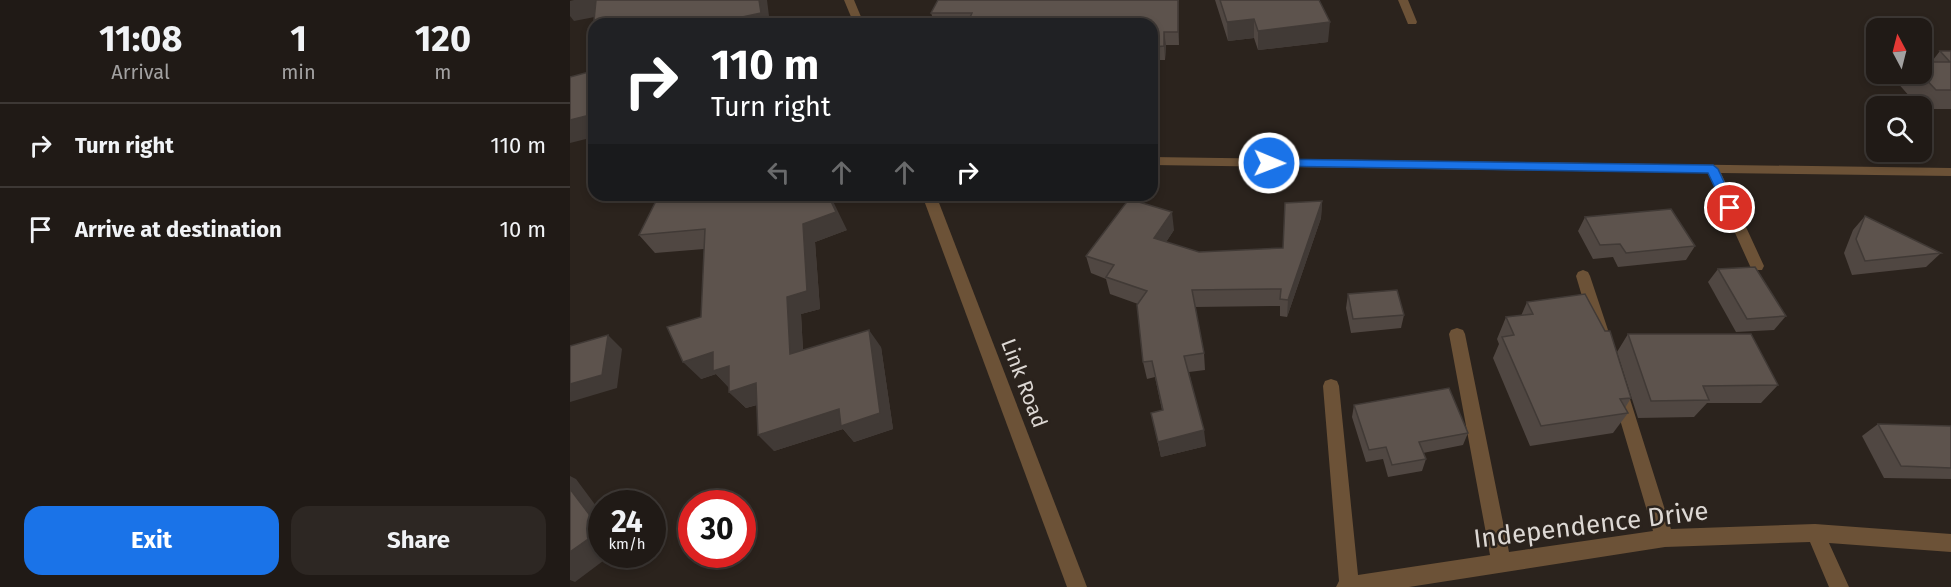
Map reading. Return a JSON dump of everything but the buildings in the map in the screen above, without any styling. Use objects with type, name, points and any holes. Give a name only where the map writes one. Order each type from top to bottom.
[{"type":"street","points":[[849,0],[856,18]]},
{"type":"street","points":[[1404,0],[1412,22]]},
{"type":"street","points":[[1158,161],[1951,172]]},
{"type":"street","points":[[1713,169],[1757,266]]},
{"type":"street","name":"Link Road","points":[[931,201],[1077,587]]},
{"type":"street","points":[[1583,276],[1605,344]]},
{"type":"street","points":[[1457,334],[1501,562]]},
{"type":"street","points":[[1615,379],[1665,538]]},
{"type":"street","points":[[1331,386],[1348,587]]},
{"type":"street","points":[[1815,533],[1839,587]]},
{"type":"street","name":"Independence Drive","points":[[1348,587],[1665,538],[1815,533],[1951,543]]},
{"type":"route","points":[[1269,163],[1713,169],[1730,208]]}]
